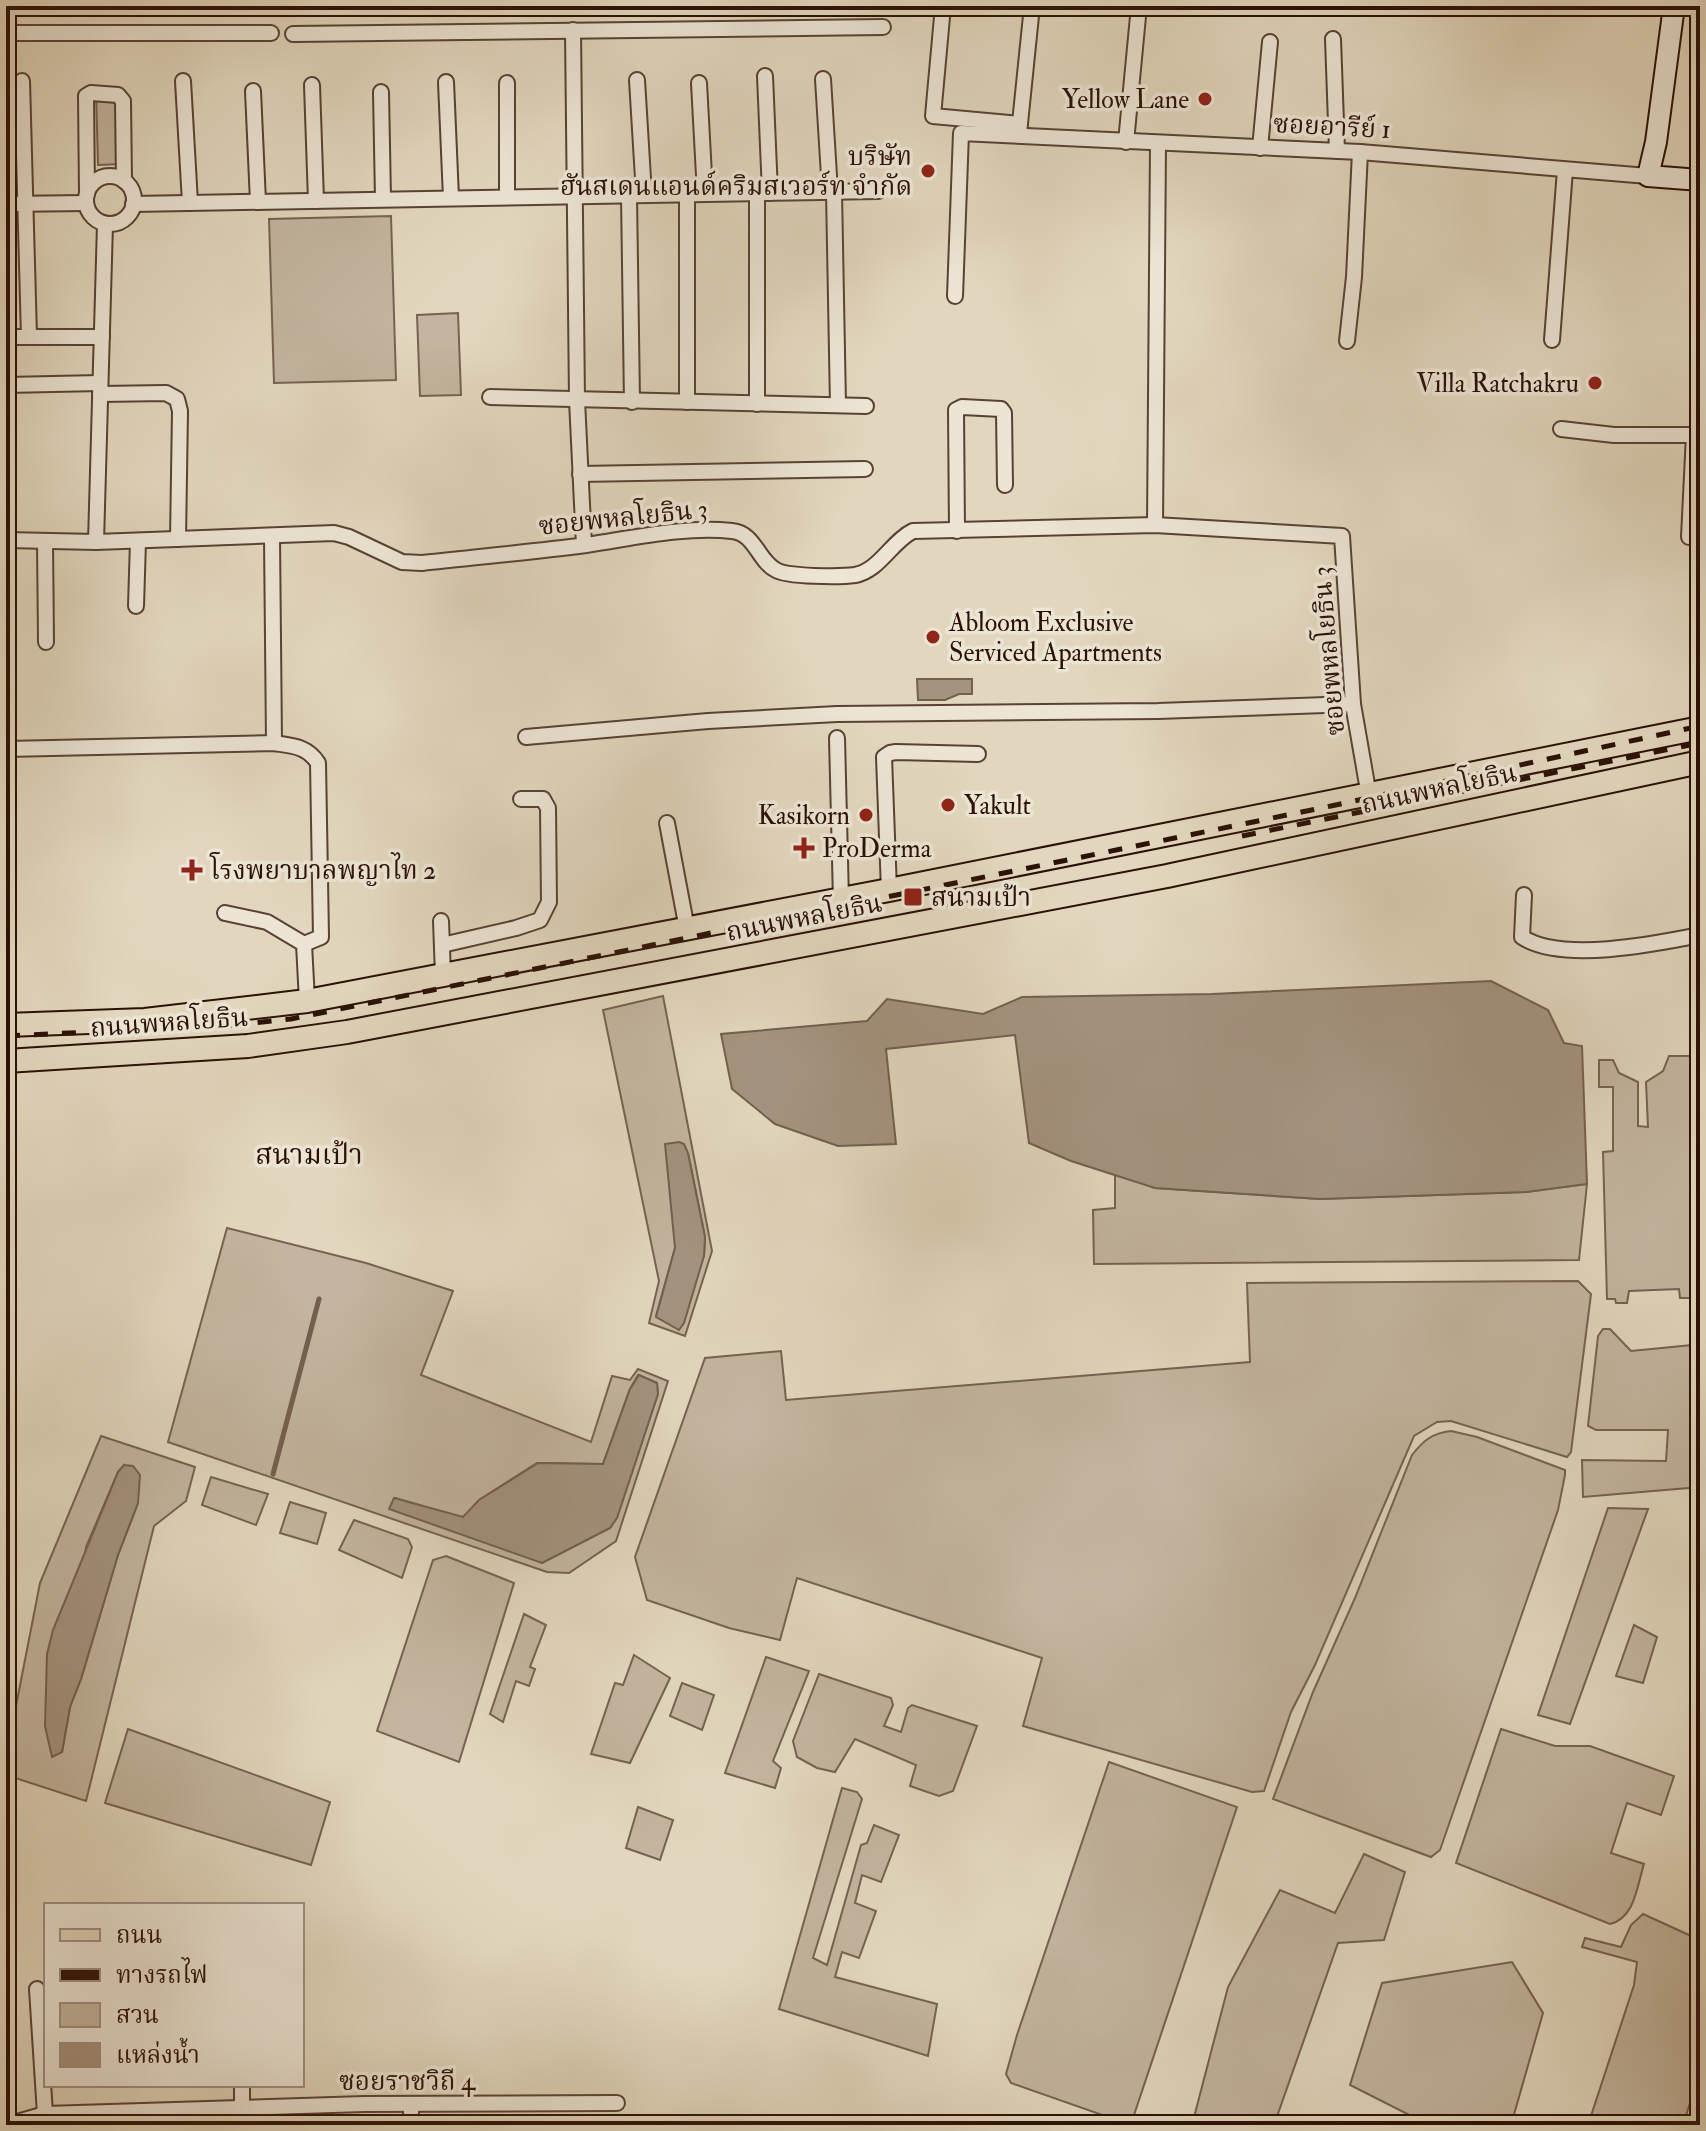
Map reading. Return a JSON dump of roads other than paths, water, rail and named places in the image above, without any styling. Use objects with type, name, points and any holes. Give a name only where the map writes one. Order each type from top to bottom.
[{"type":"main road","name":"ถนนพหลโยธิน","points":[[6,1025],[145,1020],[307,1001],[841,900],[1700,728]]},
{"type":"main road","name":"ถนนพหลโยธิน","points":[[6,1061],[204,1049],[300,1039],[670,972],[1167,876],[1700,762]]},
{"type":"main road","points":[[1369,796],[1377,829]]},
{"type":"main road","points":[[662,934],[670,972]]},
{"type":"street","points":[[943,6],[933,116],[996,128]]},
{"type":"street","points":[[1019,129],[1032,6]]},
{"type":"street","points":[[1126,142],[1139,6]]},
{"type":"street","points":[[1648,176],[1656,142],[1674,6]]},
{"type":"street","points":[[293,34],[883,27]]},
{"type":"street","points":[[573,30],[577,400],[584,545]]},
{"type":"street","points":[[6,33],[271,33]]},
{"type":"street","points":[[1333,39],[1337,151]]},
{"type":"street","points":[[1260,148],[1270,42]]},
{"type":"street","points":[[757,404],[765,76]]},
{"type":"street","points":[[823,79],[832,192],[838,405]]},
{"type":"street","points":[[632,402],[637,80]]},
{"type":"street","points":[[22,81],[29,337]]},
{"type":"street","points":[[183,81],[190,203]]},
{"type":"street","points":[[446,82],[451,198]]},
{"type":"street","points":[[507,83],[507,197]]},
{"type":"street","points":[[699,83],[705,194]]},
{"type":"street","points":[[312,85],[316,201]]},
{"type":"street","points":[[253,91],[258,202]]},
{"type":"street","points":[[381,92],[383,199]]},
{"type":"street","points":[[86,199],[95,181],[109,176],[124,181],[132,191],[133,204],[131,211],[120,222],[105,224],[92,216],[86,199],[86,96],[91,93],[118,95],[123,101],[124,181]]},
{"type":"street","name":"ซอยอารีย์ 1","points":[[955,296],[961,133],[996,128],[1019,129],[1126,142],[1360,152],[1700,180]]},
{"type":"street","points":[[1155,525],[1158,144]]},
{"type":"street","points":[[1347,341],[1354,277],[1360,152]]},
{"type":"street","points":[[1552,340],[1565,170]]},
{"type":"street","points":[[133,204],[879,191]]},
{"type":"street","points":[[687,194],[687,402]]},
{"type":"street","points":[[6,204],[86,199]]},
{"type":"street","points":[[96,542],[105,224]]},
{"type":"street","points":[[6,337],[102,337]]},
{"type":"street","points":[[6,385],[166,393],[177,399],[180,411],[178,539]]},
{"type":"street","points":[[490,397],[866,406]]},
{"type":"street","points":[[957,531],[956,410],[962,407],[1001,409],[1004,413],[1005,485]]},
{"type":"street","points":[[1561,429],[1614,435],[1697,435],[1689,537]]},
{"type":"street","points":[[580,474],[865,469]]},
{"type":"street","name":"ซอยพหลโยธิน 3","points":[[6,540],[96,542],[334,533],[402,562],[422,563],[677,531],[734,531],[743,533],[776,570],[855,575],[866,571],[902,536],[913,531],[1155,525],[1342,536],[1353,704],[1369,796]]},
{"type":"street","points":[[272,537],[274,743]]},
{"type":"street","points":[[45,541],[46,642]]},
{"type":"street","points":[[136,606],[138,541]]},
{"type":"street","points":[[526,737],[708,721],[837,714],[1158,711],[1353,704]]},
{"type":"street","points":[[837,738],[841,900]]},
{"type":"street","points":[[6,749],[274,743],[298,746],[311,753],[318,763],[321,937],[304,944]]},
{"type":"street","points":[[889,890],[884,757],[896,752],[978,754]]},
{"type":"street","points":[[442,945],[540,920],[549,902],[548,808],[543,799],[521,799]]},
{"type":"street","points":[[667,823],[687,929]]},
{"type":"street","points":[[1524,895],[1522,937],[1541,944],[1572,950],[1621,949],[1700,935]]},
{"type":"street","points":[[225,913],[267,922],[304,944]]},
{"type":"street","points":[[441,921],[443,975]]},
{"type":"street","points":[[304,944],[307,1001]]},
{"type":"street","points":[[37,1989],[42,2024],[44,2084]]},
{"type":"street","points":[[44,2087],[45,2114]]},
{"type":"street","points":[[242,2087],[242,2109]]},
{"type":"street","name":"ซอยราชวิถี 4","points":[[7,2125],[45,2114],[617,2103]]},
{"type":"street","points":[[411,2105],[411,2125]]},
{"type":"water","points":[[917,679],[972,679],[972,694],[959,694],[945,700],[918,700]]},
{"type":"water","points":[[1491,981],[1548,1010],[1564,1043],[1582,1046],[1587,1184],[1526,1192],[1320,1199],[1155,1188],[1071,1161],[1029,1143],[1015,1035],[886,1049],[896,1144],[838,1146],[775,1124],[732,1089],[721,1034],[867,1021],[887,999],[983,1014],[1022,997],[1212,994]]},
{"type":"water","points":[[665,1144],[684,1144],[688,1153],[705,1237],[704,1256],[684,1323],[679,1330],[656,1317],[675,1248]]},
{"type":"water","points":[[639,1375],[657,1383],[658,1394],[617,1518],[610,1528],[542,1563],[389,1509],[394,1498],[463,1517],[479,1500],[538,1463],[603,1464],[630,1389]]},
{"type":"water","points":[[124,1465],[133,1466],[140,1475],[138,1503],[118,1555],[70,1707],[62,1752],[52,1757],[45,1726],[47,1654],[53,1630],[118,1472]]},
{"type":"waterway","points":[[273,1474],[319,1299]]},
{"type":"railway","points":[[6,1036],[235,1025],[291,1019],[1331,806],[1700,726]]},
{"type":"railway","points":[[1242,836],[1700,743]]},
{"type":"place","name":"Yellow Lane","points":[[1205,99]]},
{"type":"place","name":"บริษัท ฮันสเดนแอนด์คริมสเวอร์ท จำกัด","points":[[928,171]]},
{"type":"place","name":"Villa Ratchakru","points":[[1595,383]]},
{"type":"place","name":"Abloom Exclusive Serviced Apartments","points":[[933,637]]},
{"type":"place","name":"Yakult","points":[[948,805]]},
{"type":"place","name":"Kasikorn","points":[[866,815]]},
{"type":"place","name":"ProDerma","points":[[804,848]]},
{"type":"place","name":"โรงพยาบาลพญาไท 2","points":[[192,870]]},
{"type":"place","name":"สนามเป้า","points":[[913,897]]},
{"type":"district","name":"สนามเป้า","points":[[309,1154]]}]
